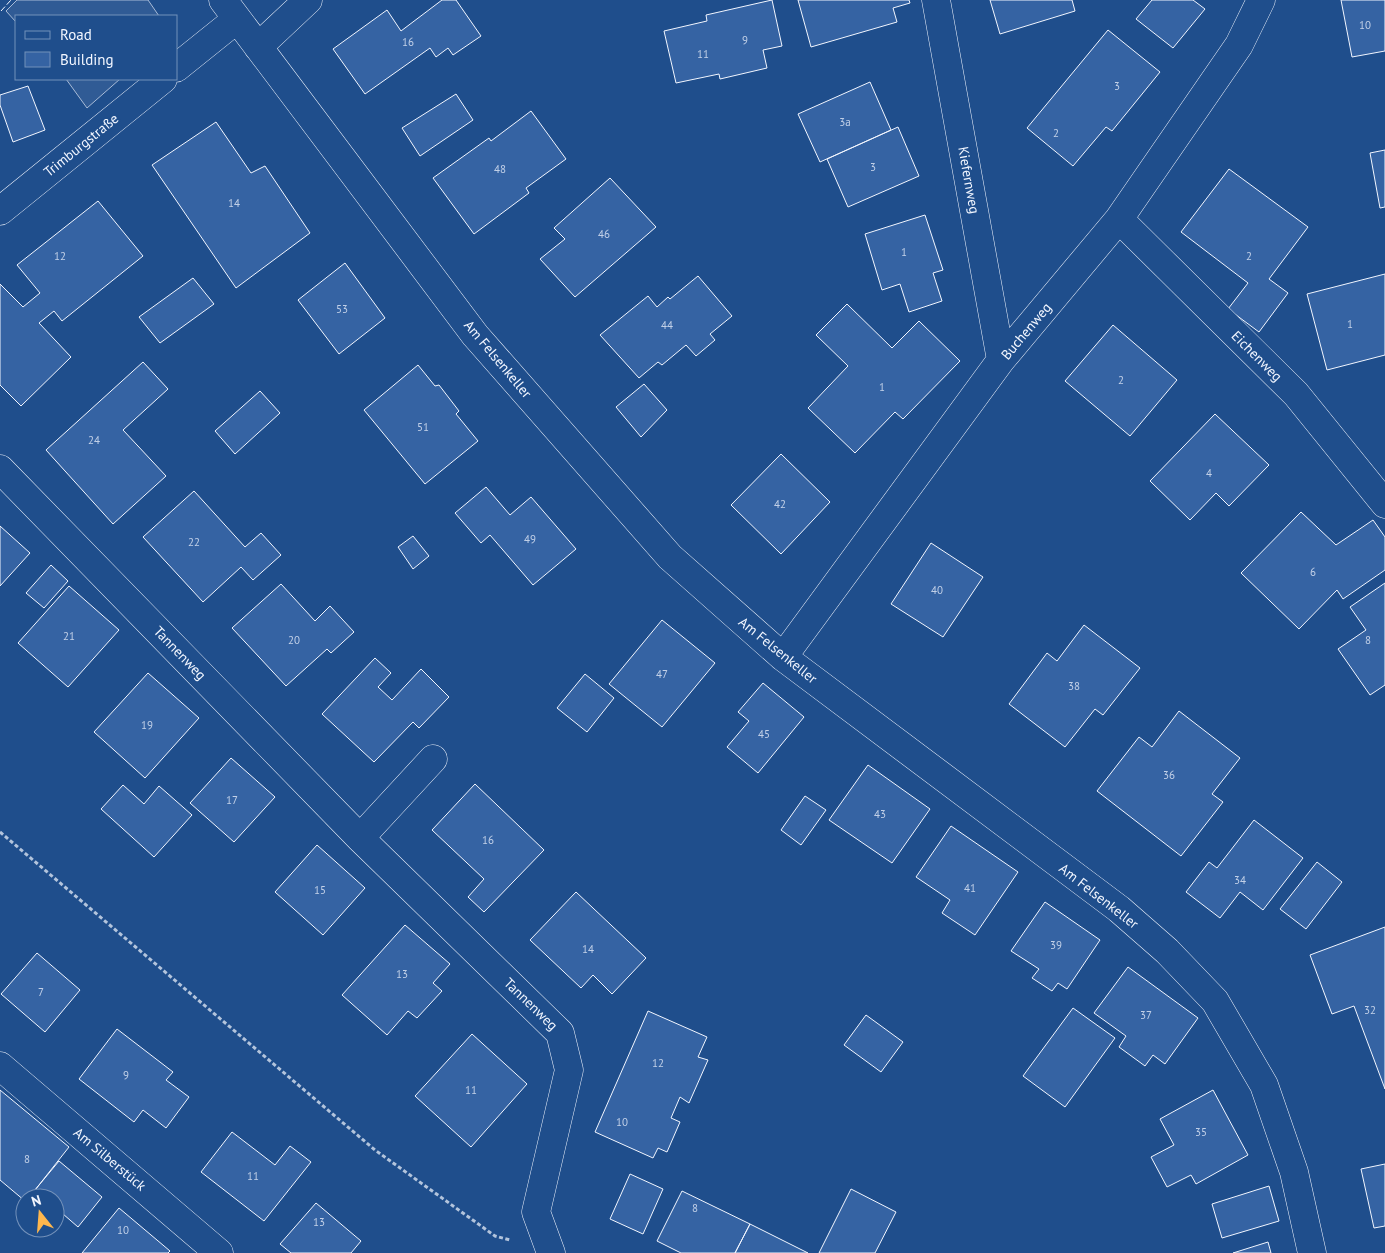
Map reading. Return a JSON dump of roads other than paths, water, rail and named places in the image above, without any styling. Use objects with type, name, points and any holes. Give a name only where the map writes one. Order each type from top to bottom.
[{"type":"street","points":[[258,47],[308,0]]},
{"type":"street","name":"Kiefernweg","points":[[936,0],[1001,360]]},
{"type":"street","name":"Buchenweg","points":[[783,657],[1001,360],[1118,219],[1239,45],[1261,0]]},
{"type":"street","points":[[178,66],[230,9]]},
{"type":"street","name":"Am Felsenkeller","points":[[230,9],[475,334],[670,557],[783,657],[1119,909],[1168,951],[1215,1002],[1264,1085],[1294,1172],[1312,1253]]},
{"type":"street","name":"Trimburgstraße","points":[[0,211],[162,80]]},
{"type":"street","name":"Eichenweg","points":[[1118,219],[1296,394],[1385,504]]},
{"type":"street","name":"Tannenweg","points":[[0,469],[360,838],[560,1033],[570,1070],[536,1212],[550,1253]]},
{"type":"street","points":[[360,838],[433,759]]},
{"type":"street","name":"Am Silberstück","points":[[0,1066],[219,1253]]}]
